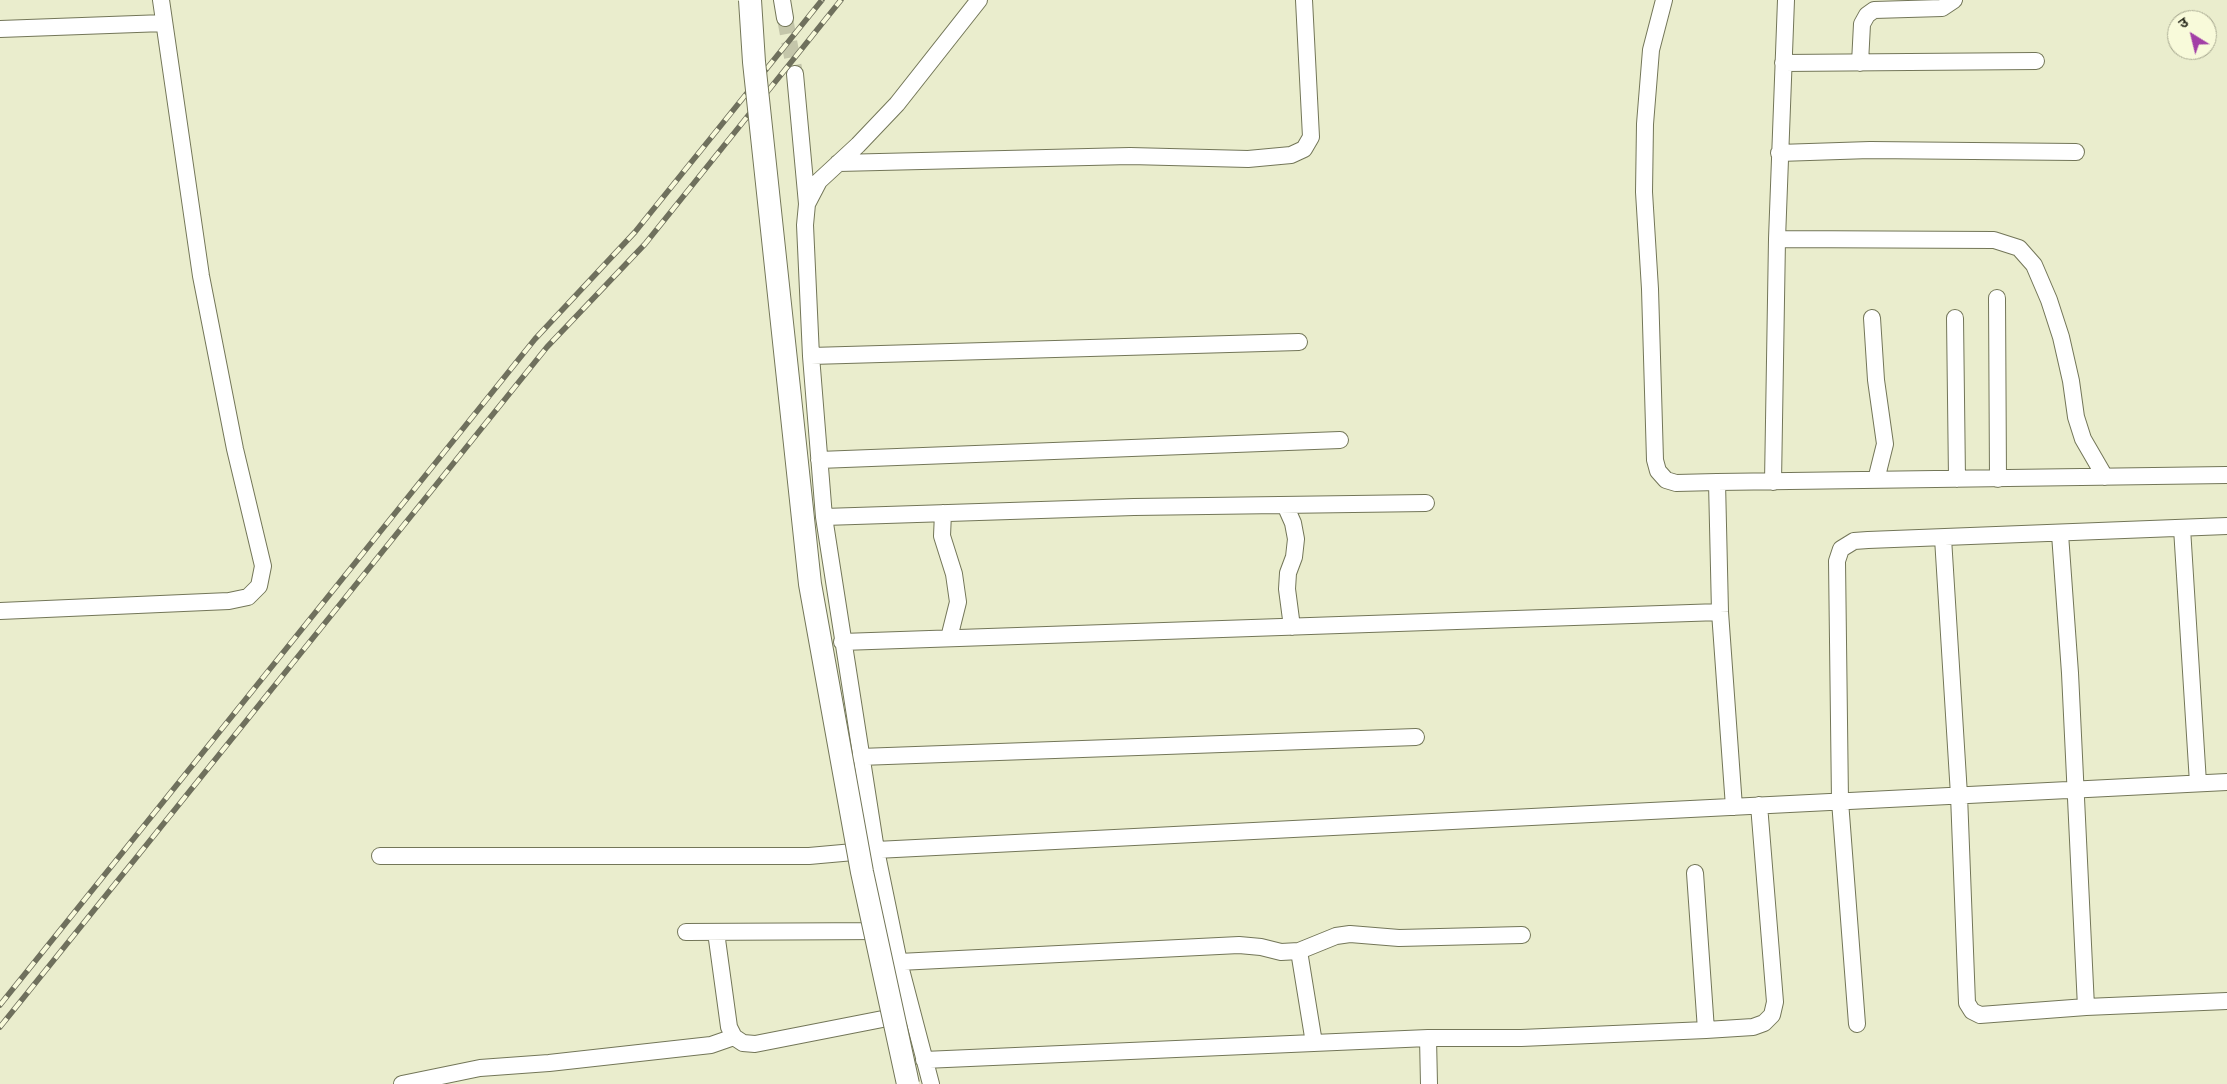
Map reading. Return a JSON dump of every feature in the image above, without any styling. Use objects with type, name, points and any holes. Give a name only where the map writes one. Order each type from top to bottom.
[{"type":"main road","points":[[750,0],[755,72],[810,584],[862,872],[908,1084]]},
{"type":"street","points":[[0,611],[228,601],[248,597],[259,586],[263,566],[235,448],[201,276],[162,0]]},
{"type":"street","points":[[782,0],[785,18]]},
{"type":"street","points":[[807,204],[819,182],[896,104],[979,0]]},
{"type":"street","points":[[838,163],[1130,156],[1248,159],[1291,155],[1304,149],[1311,137],[1304,0]]},
{"type":"street","points":[[1664,0],[1651,50],[1645,124],[1644,192],[1650,289],[1655,460],[1658,471],[1666,480],[1676,483],[2227,475]]},
{"type":"street","points":[[1774,482],[1779,153],[1786,0]]},
{"type":"street","points":[[1860,63],[1862,24],[1867,15],[1874,10],[1942,8],[1954,0]]},
{"type":"street","points":[[0,29],[164,23]]},
{"type":"street","points":[[1783,63],[2036,61]]},
{"type":"street","points":[[795,74],[807,204],[805,244],[810,356],[824,516],[842,642],[876,850],[899,962],[930,1084]]},
{"type":"street","points":[[1779,153],[1870,150],[2076,152]]},
{"type":"street","points":[[1777,239],[1994,240],[2019,248],[2034,265],[2049,300],[2061,337],[2078,424],[2083,439],[2105,477]]},
{"type":"street","points":[[1996,298],[1998,479]]},
{"type":"street","points":[[1872,318],[1875,371],[1885,444],[1876,480]]},
{"type":"street","points":[[1955,318],[1957,479]]},
{"type":"street","points":[[810,356],[1299,342]]},
{"type":"street","points":[[819,460],[1340,440]]},
{"type":"street","points":[[1717,482],[1720,612],[1734,807]]},
{"type":"street","points":[[824,516],[1426,503]]},
{"type":"street","points":[[1285,505],[1293,523],[1296,539],[1287,589],[1292,627]]},
{"type":"street","points":[[943,513],[942,536],[954,574],[958,602],[949,638]]},
{"type":"street","points":[[1857,1024],[1840,801],[1837,561],[1841,549],[1854,541],[2227,526]]},
{"type":"street","points":[[2182,528],[2198,783]]},
{"type":"street","points":[[2060,534],[2086,1007]]},
{"type":"street","points":[[1943,538],[1959,795],[1967,1003],[1972,1011],[1980,1015],[2086,1007],[2227,1001]]},
{"type":"street","points":[[842,642],[1720,612]]},
{"type":"street","points":[[860,757],[1416,737]]},
{"type":"street","points":[[380,856],[809,856],[876,850],[2227,782]]},
{"type":"street","points":[[924,1060],[1428,1038],[1521,1038],[1753,1027],[1764,1023],[1772,1015],[1775,1002],[1759,805]]},
{"type":"street","points":[[1695,873],[1706,1030]]},
{"type":"street","points":[[686,932],[892,931]]},
{"type":"street","points":[[716,932],[729,1027],[734,1037],[742,1043],[755,1044],[912,1013]]},
{"type":"street","points":[[899,962],[1239,945],[1261,947],[1281,952],[1299,951],[1336,936],[1350,934],[1399,938],[1522,936]]},
{"type":"street","points":[[1299,951],[1314,1043]]},
{"type":"street","points":[[402,1084],[480,1068],[550,1063],[711,1045],[734,1037]]},
{"type":"street","points":[[1428,1038],[1429,1084]]},
{"type":"tunnel","points":[[785,18],[795,74]]},
{"type":"railway","points":[[0,1005],[535,339],[635,232],[822,0]]},
{"type":"railway","points":[[0,1027],[547,347],[645,244],[841,0]]}]
